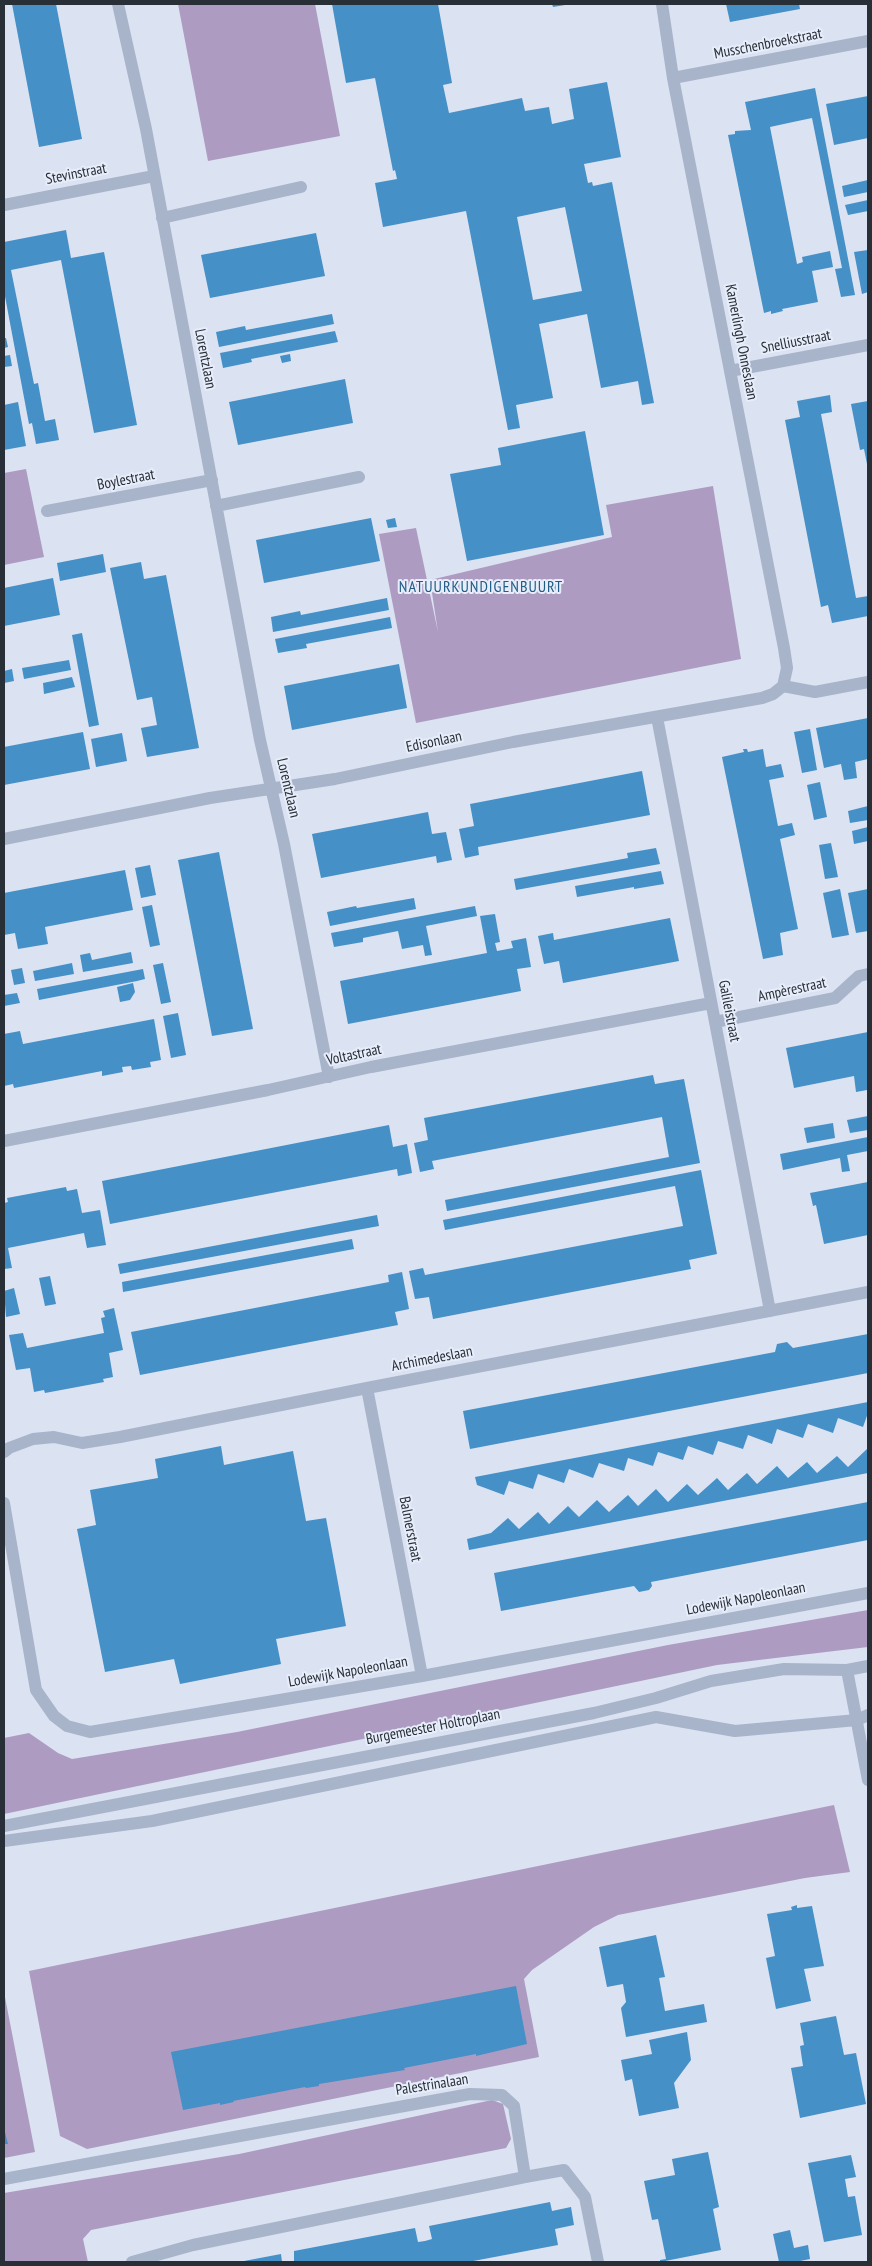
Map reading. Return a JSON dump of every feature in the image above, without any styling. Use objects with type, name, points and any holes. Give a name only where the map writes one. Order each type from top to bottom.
[{"type":"street","name":"Lorentzlaan","points":[[118,4],[154,176],[216,506],[329,1077]]},
{"type":"street","name":"Kamerlingh Onneslaan","points":[[662,4],[673,78],[784,648],[787,668],[783,686]]},
{"type":"street","name":"Musschenbroekstraat","points":[[673,78],[868,41]]},
{"type":"street","name":"Stevinstraat","points":[[4,205],[154,176]]},
{"type":"street","points":[[162,218],[301,187]]},
{"type":"street","name":"Snelliusstraat","points":[[730,371],[868,345]]},
{"type":"street","points":[[216,506],[359,477]]},
{"type":"street","name":"Boylestraat","points":[[47,511],[212,480]]},
{"type":"street","points":[[783,686],[815,692],[868,682]]},
{"type":"street","name":"Edisonlaan","points":[[4,839],[210,798],[335,780],[513,742],[762,698],[773,694],[783,686]]},
{"type":"street","name":"Galileistraat","points":[[656,717],[770,1311]]},
{"type":"street","name":"Ampèrestraat","points":[[715,1022],[835,998],[860,976],[868,974]]},
{"type":"street","name":"Voltastraat","points":[[4,1141],[711,1002]]},
{"type":"street","name":"Archimedeslaan","points":[[4,1452],[9,1448],[33,1439],[54,1437],[82,1443],[120,1437],[868,1292]]},
{"type":"street","name":"Balmerstraat","points":[[367,1388],[422,1676]]},
{"type":"street","name":"Lodewijk Napoleonlaan","points":[[4,1504],[36,1690],[54,1716],[67,1726],[90,1732],[422,1676],[868,1593]]},
{"type":"street","name":"Burgemeester Holtroplaan","points":[[4,1826],[594,1713],[656,1698],[711,1681],[784,1670],[847,1670],[868,1666]]},
{"type":"street","points":[[847,1670],[863,1717],[868,1780]]},
{"type":"street","points":[[4,1841],[152,1820],[656,1717],[735,1731],[863,1717]]},
{"type":"street","name":"Palestrinalaan","points":[[4,2179],[470,2094],[502,2095],[514,2106],[525,2177]]},
{"type":"street","points":[[132,2262],[193,2245],[564,2170],[585,2197],[598,2262]]},
{"type":"shaded area","points":[[178,4],[315,4],[340,136],[208,161]]},
{"type":"shaded area","points":[[26,469],[44,557],[4,565],[4,473]]},
{"type":"shaded area","points":[[713,486],[741,659],[416,723],[379,534],[416,528],[438,632],[430,580],[612,537],[606,505]]},
{"type":"shaded area","points":[[868,1610],[868,1647],[717,1665],[4,1814],[4,1738],[29,1733],[58,1753],[72,1759],[237,1732],[668,1645]]},
{"type":"shaded area","points":[[834,1805],[850,1872],[805,1878],[618,1915],[594,1927],[532,1970],[524,1979],[539,2057],[87,2149],[60,2136],[29,1971]]},
{"type":"shaded area","points":[[4,1992],[35,2152],[4,2158]]},
{"type":"shaded area","points":[[492,2100],[503,2104],[511,2139],[506,2148],[91,2230],[83,2239],[88,2262],[4,2262],[4,2193],[239,2154]]},
{"type":"building","points":[[12,4],[56,4],[82,139],[39,147]]},
{"type":"building","points":[[332,4],[438,4],[452,83],[443,85],[449,113],[522,98],[525,111],[549,107],[552,124],[574,119],[569,89],[607,82],[621,157],[584,164],[588,183],[592,182],[593,186],[612,182],[654,403],[642,405],[638,381],[601,388],[587,314],[539,324],[553,398],[516,405],[520,428],[508,430],[466,211],[383,227],[375,183],[397,179],[395,170],[393,171],[375,78],[346,83]],"holes":[[[565,207],[582,291],[533,300],[517,217]]]},
{"type":"building","points":[[552,4],[564,4],[565,5],[553,7]]},
{"type":"building","points":[[726,4],[799,4],[800,9],[730,22]]},
{"type":"building","points":[[815,88],[855,295],[841,297],[835,269],[842,268],[812,118],[770,127],[797,264],[803,262],[802,257],[830,251],[833,267],[812,271],[818,302],[782,309],[783,311],[771,314],[771,311],[764,313],[728,135],[735,134],[735,131],[751,130],[745,102]]},
{"type":"building","points":[[868,96],[868,138],[834,145],[826,104]]},
{"type":"building","points":[[868,180],[868,192],[844,197],[842,186]]},
{"type":"building","points":[[868,200],[868,211],[848,215],[845,205]]},
{"type":"building","points":[[66,230],[71,258],[104,252],[137,425],[94,433],[61,260],[11,270],[34,384],[38,383],[45,421],[55,419],[59,440],[36,444],[32,423],[29,424],[4,291],[4,242]]},
{"type":"building","points":[[316,233],[325,276],[210,298],[201,255]]},
{"type":"building","points":[[868,250],[868,292],[862,294],[854,252]]},
{"type":"building","points":[[332,314],[334,324],[219,347],[216,332],[245,326],[246,330]]},
{"type":"building","points":[[335,331],[338,342],[251,359],[252,362],[223,368],[220,353]]},
{"type":"building","points":[[4,338],[6,338],[8,347],[4,348]]},
{"type":"building","points":[[290,354],[291,361],[282,363],[280,356]]},
{"type":"building","points":[[10,355],[12,366],[4,367],[4,356]]},
{"type":"building","points":[[345,379],[353,423],[238,445],[229,402]]},
{"type":"building","points":[[830,395],[832,412],[821,414],[856,598],[868,596],[868,616],[832,623],[828,605],[821,607],[785,420],[800,417],[797,401]]},
{"type":"building","points":[[868,401],[867,464],[864,449],[860,450],[851,404]]},
{"type":"building","points":[[18,402],[26,446],[4,450],[4,405]]},
{"type":"building","points":[[585,431],[604,535],[467,561],[450,474],[501,465],[498,448]]},
{"type":"building","points":[[371,518],[380,561],[264,583],[256,540]]},
{"type":"building","points":[[395,518],[397,527],[388,528],[386,520]]},
{"type":"building","points":[[103,554],[106,572],[60,581],[57,563]]},
{"type":"building","points":[[141,562],[144,579],[166,575],[199,748],[147,757],[141,728],[157,725],[152,697],[137,700],[110,568]]},
{"type":"building","points":[[53,578],[60,615],[4,626],[4,588]]},
{"type":"building","points":[[387,598],[389,610],[273,632],[271,617],[300,611],[301,615]]},
{"type":"building","points":[[390,617],[392,628],[306,644],[307,648],[278,653],[275,639]]},
{"type":"building","points":[[82,633],[99,725],[89,727],[72,635]]},
{"type":"building","points":[[69,660],[71,670],[24,679],[22,668]]},
{"type":"building","points":[[399,664],[407,708],[292,730],[284,686]]},
{"type":"building","points":[[12,669],[14,681],[4,683],[4,671]]},
{"type":"building","points":[[72,677],[75,687],[44,694],[43,683]]},
{"type":"building","points":[[868,718],[868,759],[855,762],[857,778],[844,780],[841,764],[824,768],[816,728]]},
{"type":"building","points":[[810,729],[817,770],[802,773],[794,732]]},
{"type":"building","points":[[83,732],[90,769],[4,785],[4,747]]},
{"type":"building","points":[[122,733],[127,761],[96,767],[91,739]]},
{"type":"building","points":[[743,749],[747,749],[748,752],[763,749],[766,767],[781,764],[784,777],[769,780],[778,826],[792,823],[795,835],[780,839],[798,929],[780,933],[783,955],[763,959],[722,757],[744,752]]},
{"type":"building","points":[[642,771],[650,815],[478,847],[479,855],[465,858],[459,829],[474,826],[470,804]]},
{"type":"building","points":[[820,782],[827,817],[814,820],[807,785]]},
{"type":"building","points":[[868,806],[868,820],[850,823],[848,811]]},
{"type":"building","points":[[428,812],[432,834],[446,832],[452,860],[437,863],[436,856],[321,878],[312,834]]},
{"type":"building","points":[[868,827],[868,841],[854,844],[852,831]]},
{"type":"building","points":[[831,843],[838,877],[825,879],[819,845]]},
{"type":"building","points":[[656,848],[660,864],[516,890],[514,879],[628,858],[627,853]]},
{"type":"building","points":[[219,852],[253,1029],[212,1036],[178,860]]},
{"type":"building","points":[[150,865],[156,895],[141,898],[135,868]]},
{"type":"building","points":[[125,870],[133,910],[45,927],[48,944],[18,949],[15,933],[4,935],[4,893]]},
{"type":"building","points":[[661,871],[664,884],[577,897],[575,886]]},
{"type":"building","points":[[840,889],[849,935],[832,938],[823,893]]},
{"type":"building","points":[[868,889],[868,931],[856,933],[848,893]]},
{"type":"building","points":[[414,898],[416,909],[330,926],[327,912]]},
{"type":"building","points":[[152,905],[160,945],[150,947],[142,907]]},
{"type":"building","points":[[475,906],[477,916],[426,926],[432,955],[425,956],[423,945],[402,949],[398,931],[363,938],[363,942],[334,947],[331,933]]},
{"type":"building","points":[[495,914],[500,942],[495,943],[497,951],[513,948],[511,941],[526,938],[531,967],[517,969],[521,991],[348,1024],[340,981],[487,953],[480,916]]},
{"type":"building","points":[[670,918],[679,961],[563,983],[559,961],[544,964],[538,936],[553,933],[554,940]]},
{"type":"building","points":[[131,952],[133,963],[83,972],[80,955],[90,953],[92,960]]},
{"type":"building","points":[[72,963],[74,974],[35,981],[33,971]]},
{"type":"building","points":[[163,963],[171,1002],[161,1004],[153,965]]},
{"type":"building","points":[[22,968],[25,983],[14,985],[11,970]]},
{"type":"building","points":[[143,969],[145,979],[39,1000],[37,989]]},
{"type":"building","points":[[133,983],[135,992],[130,1000],[120,1002],[117,987]]},
{"type":"building","points":[[17,993],[20,1003],[4,1006],[4,995]]},
{"type":"building","points":[[178,1013],[186,1055],[171,1058],[163,1016]]},
{"type":"building","points":[[154,1019],[161,1060],[150,1062],[151,1067],[132,1070],[131,1066],[122,1067],[123,1072],[102,1076],[102,1071],[14,1088],[13,1084],[4,1086],[4,1034],[20,1031],[23,1044]]},
{"type":"building","points":[[868,1032],[867,1090],[856,1092],[854,1076],[794,1088],[786,1048]]},
{"type":"building","points":[[653,1075],[655,1084],[684,1079],[700,1163],[447,1211],[445,1200],[669,1157],[662,1117],[432,1161],[434,1169],[420,1172],[414,1143],[428,1140],[424,1118]]},
{"type":"building","points":[[868,1116],[868,1130],[850,1133],[847,1120]]},
{"type":"building","points":[[833,1123],[835,1138],[807,1143],[804,1128]]},
{"type":"building","points":[[389,1125],[393,1147],[407,1144],[412,1173],[398,1176],[397,1169],[110,1224],[102,1181]]},
{"type":"building","points":[[868,1137],[868,1151],[847,1155],[850,1171],[842,1172],[840,1158],[783,1170],[780,1154]]},
{"type":"building","points":[[701,1170],[717,1254],[689,1260],[691,1269],[433,1319],[429,1297],[415,1299],[409,1271],[423,1268],[425,1275],[683,1226],[675,1186],[445,1230],[443,1220]]},
{"type":"building","points":[[868,1182],[868,1235],[824,1244],[816,1205],[813,1206],[810,1193]]},
{"type":"building","points":[[66,1187],[67,1191],[77,1189],[82,1213],[100,1210],[106,1245],[87,1248],[84,1233],[8,1248],[12,1268],[4,1269],[4,1203],[8,1202],[7,1198]]},
{"type":"building","points":[[377,1215],[379,1226],[120,1274],[118,1264]]},
{"type":"building","points":[[352,1239],[354,1249],[123,1292],[122,1282]]},
{"type":"building","points":[[402,1272],[409,1309],[395,1312],[398,1325],[140,1375],[131,1332],[389,1282],[388,1275]]},
{"type":"building","points":[[50,1276],[56,1304],[45,1306],[39,1278]]},
{"type":"building","points":[[14,1288],[20,1314],[6,1317],[4,1291]]},
{"type":"building","points":[[114,1308],[123,1350],[109,1353],[113,1377],[103,1379],[104,1382],[45,1393],[44,1390],[34,1392],[30,1368],[16,1370],[9,1335],[23,1333],[27,1348],[104,1333],[101,1318],[105,1317],[103,1311]]},
{"type":"building","points":[[868,1334],[868,1373],[470,1449],[463,1411],[775,1352],[777,1344],[787,1342],[793,1348]]},
{"type":"building","points":[[868,1402],[868,1413],[863,1427],[838,1418],[833,1433],[808,1424],[803,1438],[777,1429],[772,1444],[748,1435],[743,1449],[718,1441],[713,1455],[688,1446],[683,1460],[658,1452],[653,1466],[628,1458],[624,1471],[599,1463],[593,1478],[569,1469],[564,1483],[538,1474],[533,1489],[509,1481],[504,1495],[477,1485],[475,1477]]},
{"type":"building","points":[[221,1446],[224,1465],[293,1451],[306,1521],[326,1518],[346,1626],[276,1639],[281,1664],[180,1684],[174,1659],[105,1672],[77,1529],[96,1525],[90,1490],[158,1478],[155,1459]]},
{"type":"building","points":[[867,1449],[868,1473],[469,1550],[467,1539],[491,1533],[508,1518],[519,1529],[538,1512],[549,1524],[568,1506],[579,1517],[597,1500],[609,1512],[628,1495],[638,1506],[656,1489],[668,1502],[687,1484],[698,1495],[717,1478],[728,1490],[747,1473],[757,1484],[777,1466],[788,1478],[807,1462],[817,1473],[837,1456],[848,1467]]},
{"type":"building","points":[[868,1502],[868,1540],[651,1582],[652,1586],[649,1590],[639,1592],[634,1586],[501,1611],[494,1573]]},
{"type":"building","points":[[797,1905],[797,1908],[812,1906],[824,1966],[804,1969],[811,2001],[776,2009],[766,1958],[775,1956],[767,1914],[792,1910],[791,1907]]},
{"type":"building","points":[[656,1935],[665,1977],[659,1978],[665,2011],[704,2004],[707,2022],[626,2037],[621,2008],[626,2002],[623,1984],[607,1987],[599,1947]]},
{"type":"building","points":[[516,1986],[527,2044],[476,2056],[476,2054],[404,2068],[405,2070],[319,2084],[319,2086],[305,2087],[220,2105],[220,2103],[183,2110],[171,2052]]},
{"type":"building","points":[[836,2016],[844,2055],[856,2053],[866,2104],[800,2118],[791,2068],[803,2066],[800,2046],[804,2045],[800,2023]]},
{"type":"building","points":[[687,2032],[691,2060],[674,2083],[679,2108],[639,2116],[632,2079],[625,2081],[621,2060],[652,2054],[649,2040]]},
{"type":"building","points":[[4,2128],[8,2144],[4,2144]]},
{"type":"building","points":[[708,2152],[719,2207],[713,2209],[721,2250],[660,2262],[660,2260],[666,2259],[658,2219],[652,2220],[644,2181],[675,2175],[672,2159]]},
{"type":"building","points":[[851,2155],[856,2177],[845,2179],[848,2197],[855,2196],[862,2235],[824,2242],[808,2163]]},
{"type":"building","points":[[550,2202],[552,2211],[571,2207],[574,2225],[555,2229],[558,2245],[468,2262],[294,2262],[294,2251],[415,2228],[418,2242],[425,2241],[432,2239],[429,2226]]},
{"type":"building","points":[[790,2230],[794,2248],[808,2245],[810,2259],[795,2262],[779,2262],[773,2234]]},
{"type":"building","points":[[281,2254],[282,2262],[244,2262],[244,2261]]},
{"type":"district","name":"NATUURKUNDIGENBUURT","points":[[481,587]]}]
